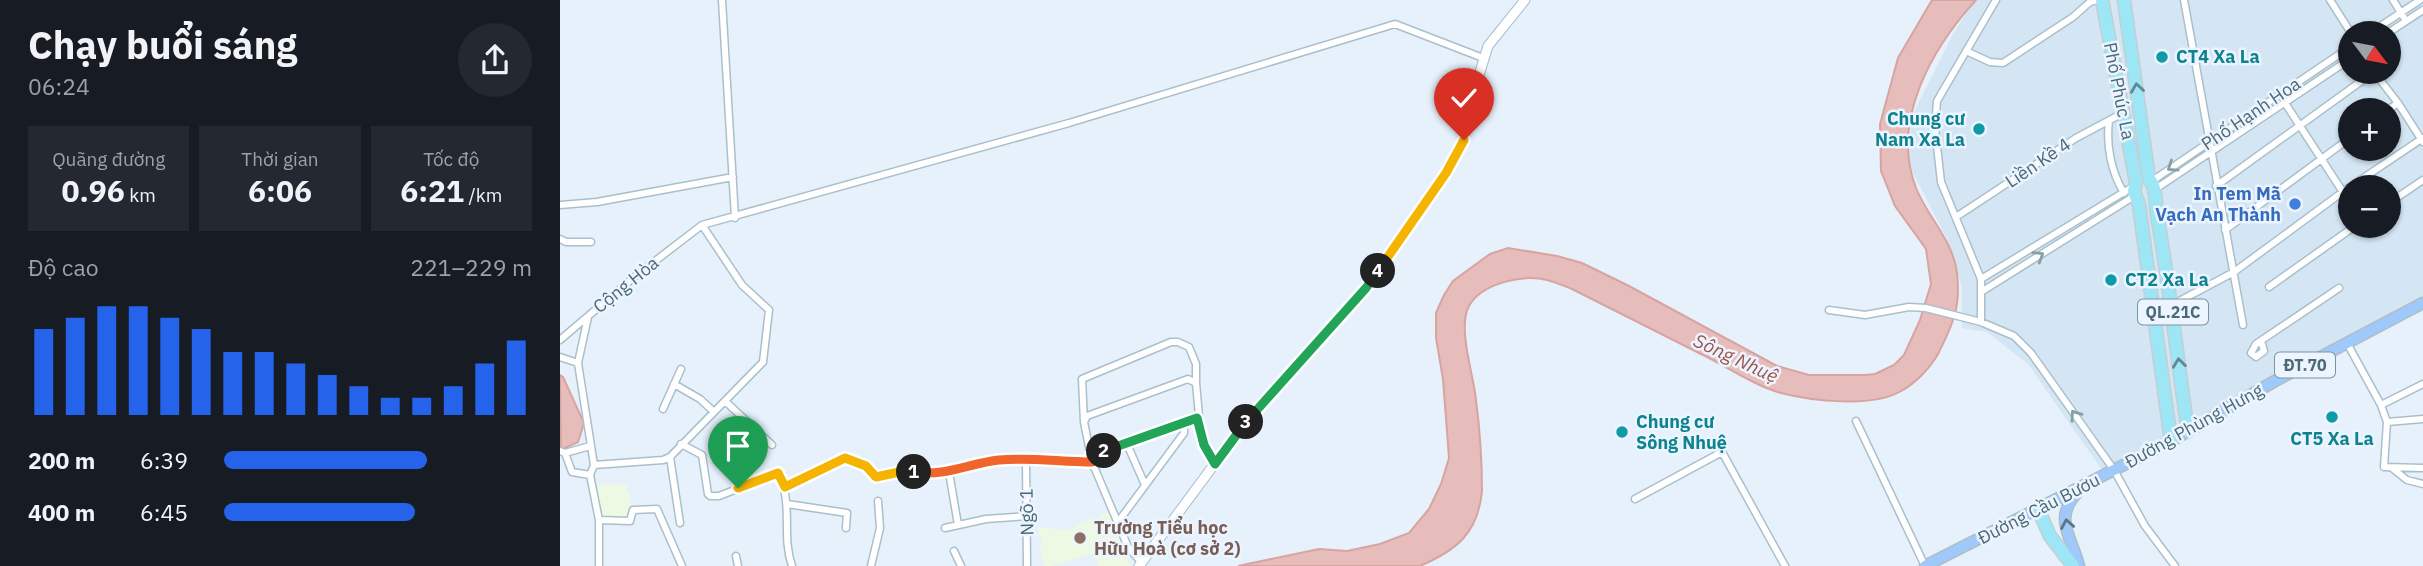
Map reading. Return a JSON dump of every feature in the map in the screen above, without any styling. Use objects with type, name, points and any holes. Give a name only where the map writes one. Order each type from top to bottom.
[{"type":"highway","name":"Phố Phúc La","points":[[2100,0],[2123,113],[2171,441]]},
{"type":"highway","name":"Phố Phúc La","points":[[2124,0],[2172,304],[2188,431]]},
{"type":"highway","points":[[2142,178],[2152,186],[2148,198],[2133,191],[2142,178]]},
{"type":"highway","points":[[2038,509],[2050,536],[2073,566]]},
{"type":"main road","name":"Đường Phùng Hưng","points":[[2114,470],[2423,303]]},
{"type":"main road","name":"Đường Cầu Bươu","points":[[1926,566],[2114,470]]},
{"type":"main road","points":[[2079,566],[2066,530],[2064,513],[2070,500],[2083,486]]},
{"type":"street","points":[[722,0],[735,218]]},
{"type":"street","points":[[1215,464],[1204,445],[1197,418],[1196,364],[1189,346],[1171,342],[1082,379],[1084,422],[1091,458],[1128,547],[1140,564],[1215,464],[1253,412],[1366,288],[1446,173],[1464,140],[1470,104],[1488,46],[1524,0]]},
{"type":"street","points":[[1981,322],[1981,279],[1941,182],[1935,128],[1937,101],[1996,0]]},
{"type":"street","points":[[1966,51],[1990,62],[2003,63],[2073,17],[2090,2],[2100,0]]},
{"type":"street","points":[[2184,0],[2243,325]]},
{"type":"street","points":[[2330,0],[2343,21]]},
{"type":"street","points":[[2392,0],[2406,21]]},
{"type":"street","points":[[2389,21],[2411,2],[2420,0]]},
{"type":"street","points":[[2401,24],[2421,12],[2411,2]]},
{"type":"street","points":[[599,566],[599,520],[590,475],[594,465],[663,460],[670,457],[763,362],[769,310],[742,285],[702,225],[735,218],[1069,122],[1395,24],[1483,58]]},
{"type":"street","name":"Phố Hạnh Hoa","points":[[2152,186],[2211,141],[2338,55]]},
{"type":"street","name":"Phố Hạnh Hoa","points":[[2152,186],[2211,152],[2338,67]]},
{"type":"street","points":[[2216,186],[2357,84]]},
{"type":"street","points":[[2383,84],[2394,98]]},
{"type":"street","points":[[2285,103],[2338,182]]},
{"type":"street","points":[[2368,175],[2422,140],[2401,108]]},
{"type":"street","name":"Liền Kề 4","points":[[1956,217],[2076,138],[2123,113]]},
{"type":"street","points":[[2109,121],[2107,135],[2115,177],[2133,191]]},
{"type":"street","points":[[2225,230],[2338,147]]},
{"type":"street","points":[[560,205],[597,202],[733,177]]},
{"type":"street","points":[[2401,195],[2423,180]]},
{"type":"street","points":[[1981,279],[2133,191]]},
{"type":"street","points":[[1981,292],[2133,191]]},
{"type":"street","points":[[2172,304],[2234,272],[2338,195]]},
{"type":"street","name":"Cộng Hòa","points":[[594,465],[578,363],[588,317],[702,225]]},
{"type":"street","points":[[2269,287],[2338,238]]},
{"type":"street","points":[[560,239],[566,242],[591,242]]},
{"type":"street","points":[[2259,342],[2339,288]]},
{"type":"street","points":[[1829,310],[1865,315],[1909,307],[1926,308],[1981,322],[2014,336],[2031,353],[2114,470],[2145,526],[2175,566]]},
{"type":"street","points":[[560,340],[588,317]]},
{"type":"street","points":[[2347,342],[2381,405],[2387,422],[2384,467],[2423,468]]},
{"type":"street","points":[[560,357],[578,363]]},
{"type":"street","points":[[663,410],[681,369]]},
{"type":"street","points":[[1084,422],[1090,414],[1188,379],[1196,383]]},
{"type":"street","points":[[674,384],[700,399],[714,412]]},
{"type":"street","points":[[2381,405],[2423,384]]},
{"type":"street","points":[[726,401],[772,445]]},
{"type":"street","points":[[785,487],[845,458],[866,466],[876,477],[904,471],[930,475],[984,462],[1091,458],[1197,418]]},
{"type":"street","points":[[2387,422],[2423,419]]},
{"type":"street","points":[[1856,421],[1926,566]]},
{"type":"street","points":[[1118,522],[1184,433],[1184,423]]},
{"type":"street","points":[[681,444],[702,455],[710,496],[719,496],[778,473],[785,487],[788,505],[786,549],[792,566]]},
{"type":"street","points":[[1127,444],[1146,485]]},
{"type":"street","points":[[590,446],[562,452],[572,472],[590,475]]},
{"type":"street","points":[[1635,499],[1722,452],[1785,566]]},
{"type":"street","points":[[670,457],[680,523]]},
{"type":"street","name":"Ngõ 1","points":[[1026,459],[1027,566]]},
{"type":"street","points":[[2391,468],[2407,480],[2423,484]]},
{"type":"street","points":[[949,472],[958,526]]},
{"type":"street","points":[[871,566],[880,528],[878,501]]},
{"type":"street","points":[[788,505],[847,513],[846,528]]},
{"type":"street","points":[[599,520],[629,521],[632,510],[657,509],[682,566]]},
{"type":"street","points":[[945,528],[986,519],[1027,516]]},
{"type":"street","points":[[949,566],[959,563],[954,551]]},
{"type":"street","points":[[736,556],[738,566]]},
{"type":"shaded area","points":[[1974,0],[2423,0],[2423,299],[2102,470],[2028,364],[1987,332],[1962,328],[1962,287],[1947,239],[1908,163],[1912,116],[1951,38]]},
{"type":"shaded area","points":[[627,484],[627,492],[630,493],[629,519],[602,518],[595,485]]},
{"type":"shaded area","name":"Trường Tiểu học Hữu Hoà (cơ sở 2)","points":[[1108,512],[1130,566],[1098,566],[1094,553],[1044,566],[1039,547],[1043,545],[1037,527],[1068,530]]},
{"type":"water","name":"Sông Nhuệ","points":[[1932,0],[1976,0],[1944,40],[1920,87],[1912,112],[1908,137],[1909,163],[1921,199],[1951,250],[1957,273],[1958,296],[1952,324],[1938,354],[1912,384],[1875,400],[1825,400],[1781,393],[1753,382],[1572,289],[1537,278],[1504,282],[1483,291],[1469,306],[1466,315],[1465,339],[1479,423],[1482,491],[1476,518],[1463,538],[1445,553],[1420,566],[1238,566],[1319,549],[1347,551],[1380,544],[1409,533],[1429,509],[1449,458],[1443,379],[1436,338],[1436,313],[1453,281],[1490,254],[1508,248],[1582,263],[1777,366],[1809,375],[1865,375],[1875,374],[1894,365],[1904,355],[1920,320],[1931,284],[1926,249],[1895,206],[1881,171],[1880,124],[1898,58]]},
{"type":"water","points":[[560,375],[584,423],[578,442],[561,450]]},
{"type":"place","name":"CT4 Xa La","points":[[2162,57]]},
{"type":"place","name":"Chung cư Nam Xa La","points":[[1979,129]]},
{"type":"place","name":"In Tem Mã Vạch An Thành","points":[[2295,204]]},
{"type":"place","name":"CT2 Xa La","points":[[2111,280]]},
{"type":"place","name":"CT5 Xa La","points":[[2332,417]]},
{"type":"place","name":"Chung cư Sông Nhuệ","points":[[1622,432]]},
{"type":"place","name":"Trường Tiểu học Hữu Hoà (cơ sở 2)","points":[[1080,538]]},
{"type":"route","points":[[738,488],[778,473],[785,487],[845,458],[866,466],[876,477],[904,471],[930,475],[1000,460],[1092,462],[1091,455],[1197,418],[1204,445],[1215,464],[1253,412],[1366,288],[1446,173],[1464,140]]}]
